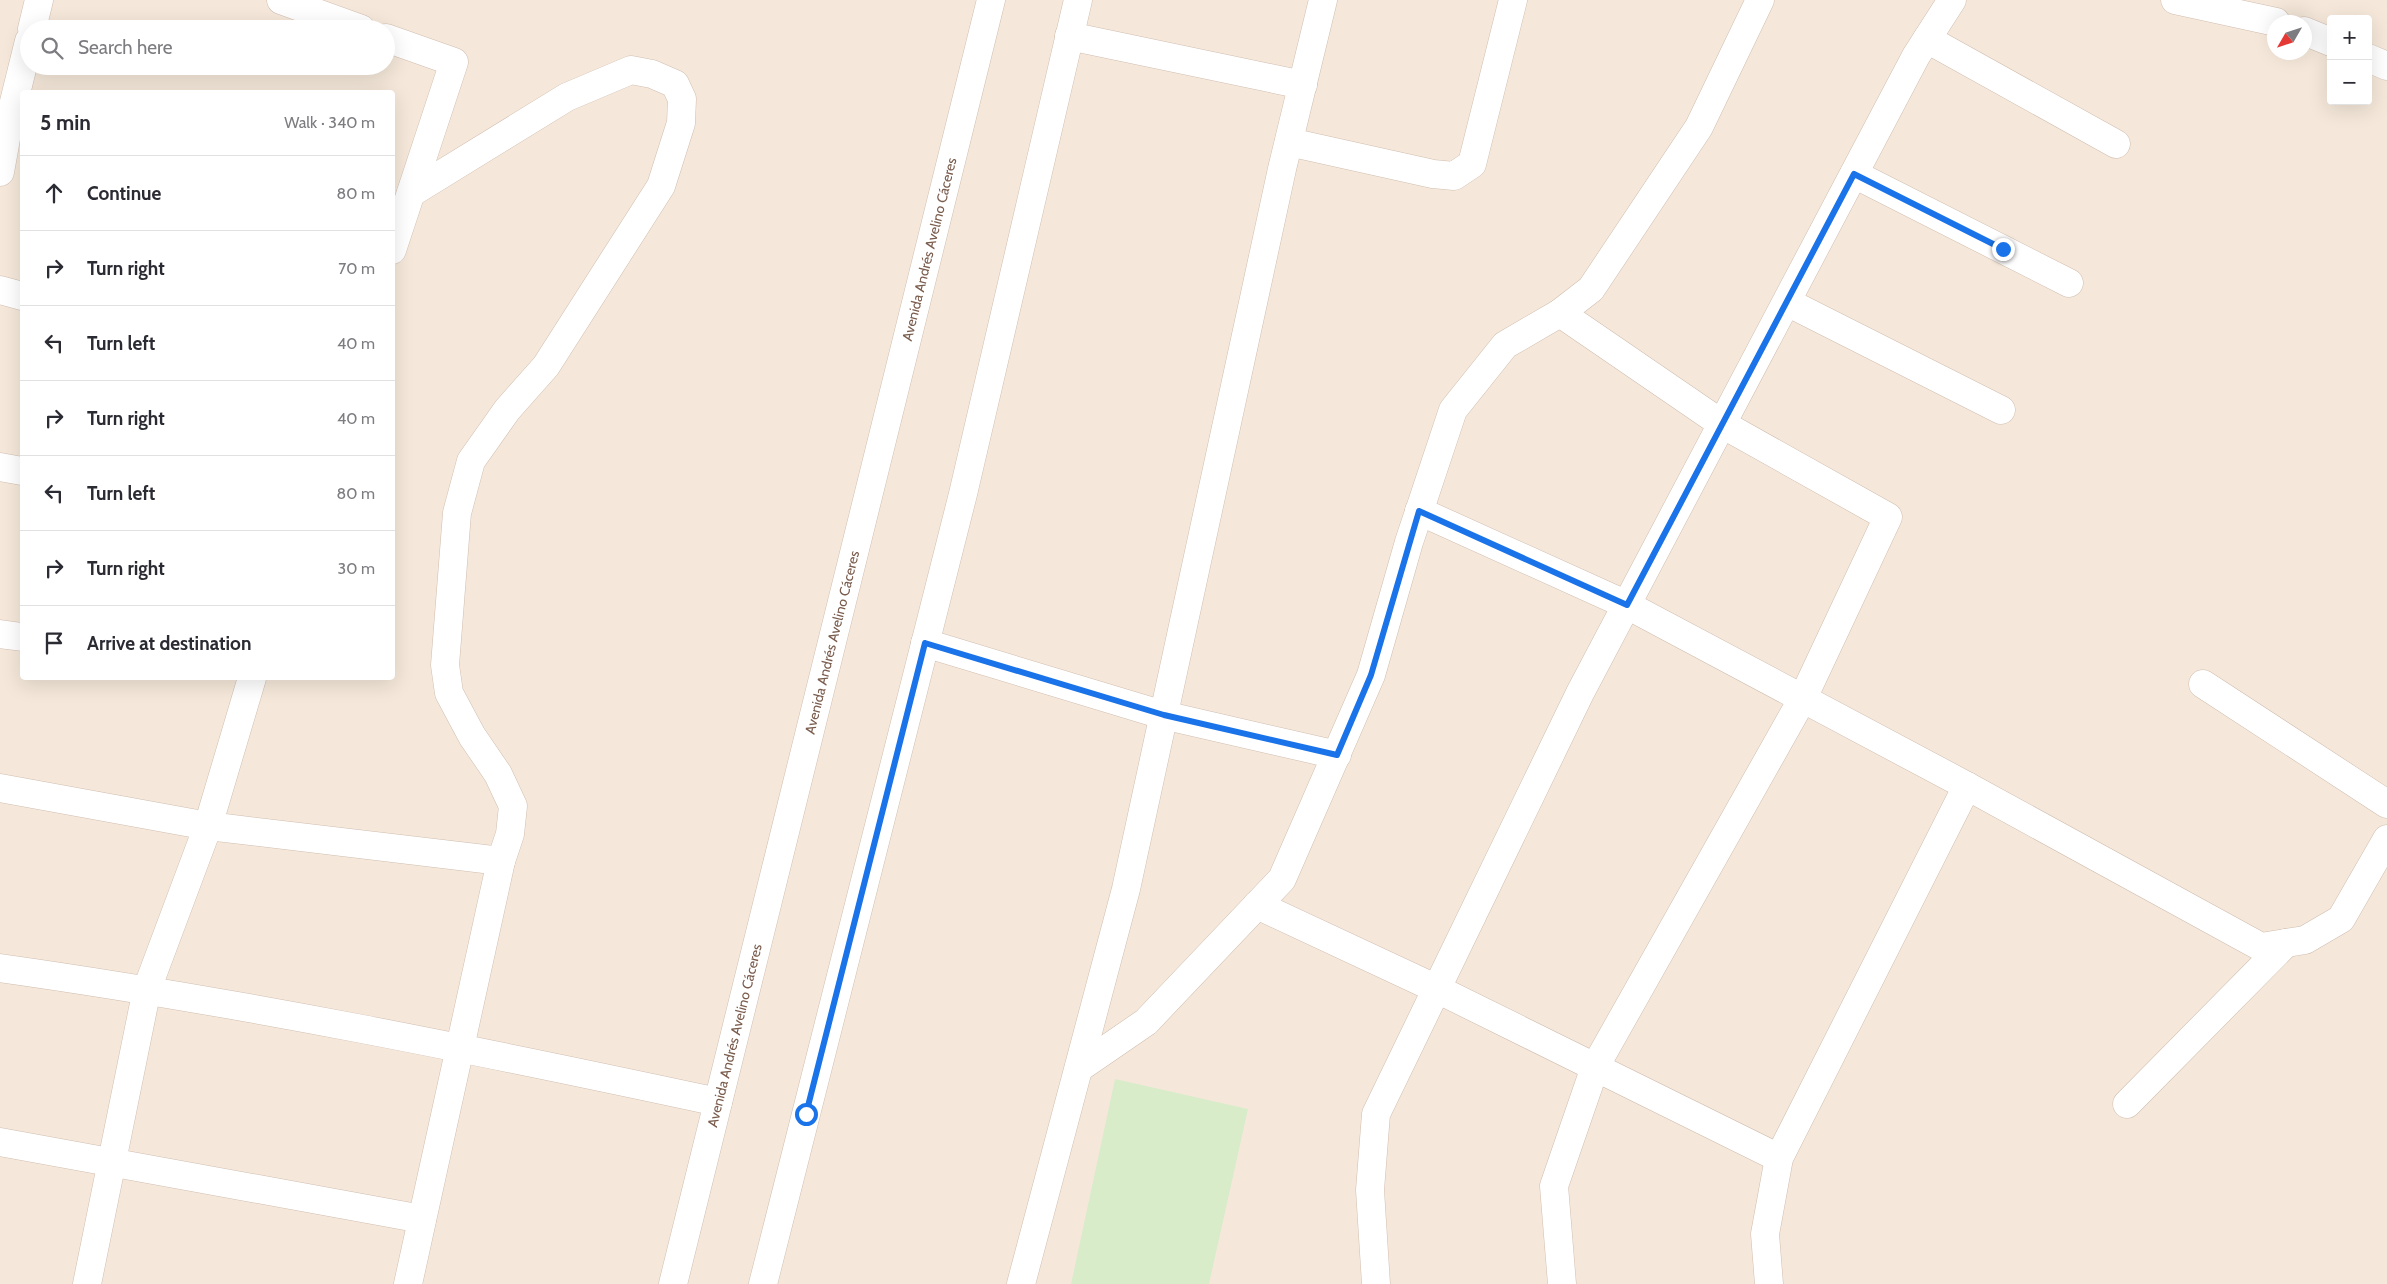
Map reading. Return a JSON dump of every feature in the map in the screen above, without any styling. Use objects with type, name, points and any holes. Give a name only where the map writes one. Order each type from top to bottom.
[{"type":"street","points":[[34,20],[39,0]]},
{"type":"street","points":[[281,0],[336,20]]},
{"type":"street","name":"Avenida Andrés Avelino Cáceres","points":[[672,1284],[991,0]]},
{"type":"street","points":[[763,1284],[963,494],[1078,0]]},
{"type":"street","points":[[1021,1284],[1126,889],[1289,142],[1324,0]]},
{"type":"street","points":[[1289,142],[1433,174],[1454,176],[1472,164],[1513,0]]},
{"type":"street","points":[[1079,1068],[1146,1022],[1282,879],[1371,675],[1419,511],[1453,410],[1506,345],[1560,313],[1591,288],[1699,126],[1760,0]]},
{"type":"street","points":[[1376,1284],[1370,1190],[1376,1114],[1580,693],[1927,38],[1952,0]]},
{"type":"street","points":[[2175,0],[2267,20]]},
{"type":"street","points":[[2312,34],[2327,40]]},
{"type":"street","points":[[1070,36],[1303,84]]},
{"type":"street","points":[[1927,38],[2116,144]]},
{"type":"street","points":[[395,41],[454,62],[411,193],[395,234]]},
{"type":"street","points":[[2372,60],[2387,66]]},
{"type":"street","points":[[408,1284],[501,861],[510,834],[513,806],[498,774],[472,736],[449,693],[444,665],[457,513],[471,462],[507,410],[546,366],[661,186],[680,123],[682,98],[675,84],[652,74],[631,70],[567,97],[411,193]]},
{"type":"street","points":[[0,172],[21,75]]},
{"type":"street","points":[[1854,174],[2069,283]]},
{"type":"street","points":[[0,290],[20,295]]},
{"type":"street","points":[[1787,302],[2002,410]]},
{"type":"street","points":[[1560,313],[1722,424],[1888,517],[1803,698],[1595,1067],[1554,1186],[1562,1284]]},
{"type":"street","points":[[0,467],[20,471]]},
{"type":"street","points":[[1419,511],[1627,605],[1968,786],[2261,947],[2305,940],[2340,919],[2387,839]]},
{"type":"street","points":[[0,634],[20,637]]},
{"type":"street","points":[[925,643],[1164,715],[1337,755]]},
{"type":"street","points":[[87,1284],[147,989],[208,826],[251,680]]},
{"type":"street","points":[[2203,684],[2387,804]]},
{"type":"street","points":[[1769,1284],[1764,1234],[1779,1158],[1968,786]]},
{"type":"street","points":[[0,788],[208,826],[501,861]]},
{"type":"street","points":[[1257,905],[1437,988],[1779,1158]]},
{"type":"street","points":[[2127,1104],[2286,943]]},
{"type":"street","points":[[0,968],[147,989],[461,1047],[718,1102]]},
{"type":"street","points":[[0,1142],[422,1218]]},
{"type":"shaded area","points":[[0,0],[2387,0],[2387,1284],[0,1284]]},
{"type":"green space","points":[[1115,1079],[1248,1109],[1209,1284],[1071,1284]]},
{"type":"route","points":[[806,1114],[925,643],[1164,715],[1337,755],[1371,675],[1419,511],[1627,605],[1854,174],[2003,249]]}]
